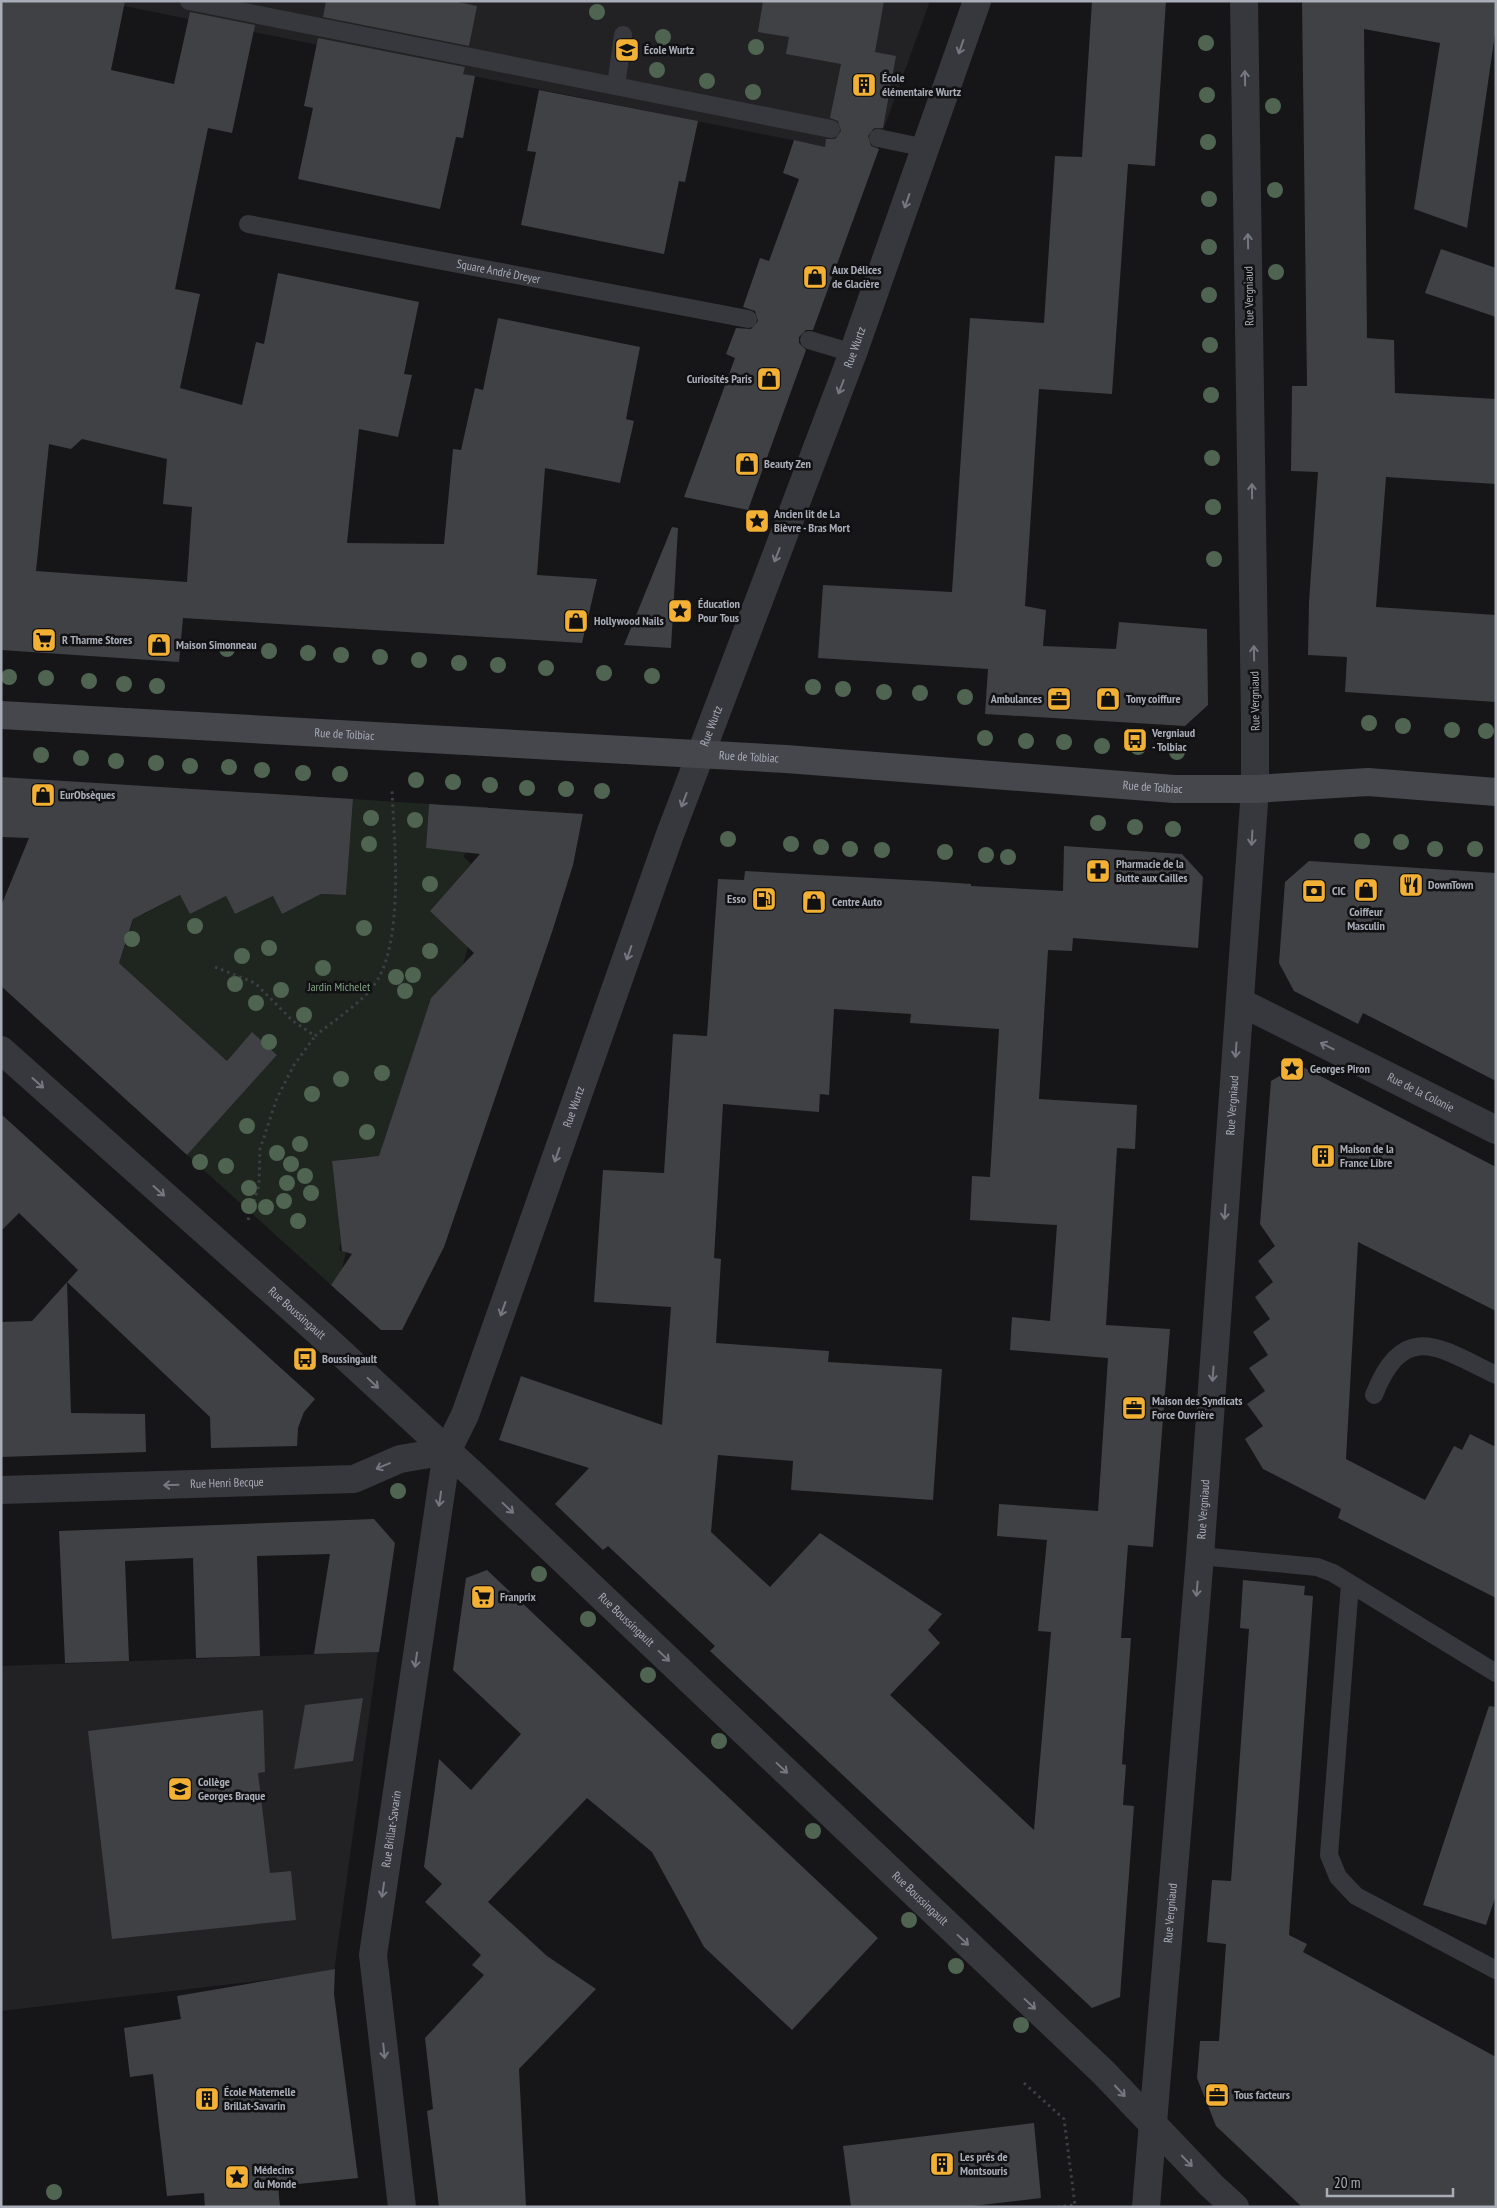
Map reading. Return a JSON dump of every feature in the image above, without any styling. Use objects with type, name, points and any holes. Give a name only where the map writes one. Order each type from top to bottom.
[{"type":"main road","name":"Rue de Tolbiac","points":[[1,714],[786,759],[1174,789],[1255,789],[1368,782],[1496,792]]},
{"type":"street","name":"Rue Wurtz","points":[[447,1451],[465,1415],[666,846],[854,353],[976,1]]},
{"type":"street","name":"Rue Vergniaud","points":[[1146,2207],[1200,1556],[1255,789],[1244,1]]},
{"type":"street","name":"Rue de la Colonie","points":[[1240,1002],[1496,1130]]},
{"type":"street","name":"Rue Boussingault","points":[[1,1050],[325,1338],[447,1451],[1078,2049],[1234,2207]]},
{"type":"street","name":"Rue Henri Becque","points":[[1,1490],[354,1479],[400,1459],[447,1451]]},
{"type":"street","name":"Rue Brillat-Savarin","points":[[402,2207],[374,1955],[447,1451]]},
{"type":"lane","points":[[189,1],[831,128]]},
{"type":"lane","points":[[616,86],[623,35]]},
{"type":"lane","points":[[878,138],[926,148]]},
{"type":"lane","name":"Square André Dreyer","points":[[248,224],[748,319]]},
{"type":"lane","points":[[809,340],[854,353]]},
{"type":"lane","points":[[1374,1395],[1382,1374],[1389,1363],[1408,1349],[1418,1346],[1430,1345],[1441,1348],[1496,1375]]},
{"type":"lane","points":[[1200,1556],[1317,1567],[1350,1584],[1496,1673]]},
{"type":"lane","points":[[1350,1584],[1329,1855],[1338,1878],[1356,1896],[1496,1970]]},
{"type":"path","points":[[248,1220],[259,1185],[260,1149],[277,1098],[294,1065],[316,1036],[372,988],[385,963],[391,939],[397,892],[392,790]]},
{"type":"path","points":[[215,967],[255,983],[293,1021],[316,1036]]},
{"type":"path","points":[[1024,2083],[1064,2118],[1074,2205],[1056,2207]]},
{"type":"shaded area","name":"École Wurtz","points":[[99,1],[930,1],[880,139],[876,157]]},
{"type":"shaded area","name":"Collège Georges Braque","points":[[378,1652],[334,1972],[1,2011],[1,1666]]},
{"type":"green space","name":"Jardin Michelet","points":[[353,799],[429,804],[426,848],[450,850],[452,805],[488,807],[481,837],[463,856],[471,864],[431,910],[468,947],[463,965],[431,998],[382,1147],[384,1160],[367,1160],[366,1157],[332,1161],[341,1243],[339,1250],[346,1252],[342,1269],[331,1285],[187,1155],[277,1055],[252,1033],[227,1061],[119,963],[135,915],[142,911],[144,914],[180,895],[190,914],[226,896],[235,914],[273,896],[282,914],[321,894],[346,895]]},
{"type":"building","points":[[1,1],[125,1],[111,70],[174,84],[190,12],[255,25],[232,133],[208,128],[175,289],[200,294],[180,388],[242,405],[256,342],[264,344],[278,273],[419,302],[404,374],[412,375],[398,437],[359,429],[347,543],[444,544],[453,449],[461,450],[475,388],[483,390],[498,318],[640,347],[626,419],[634,421],[620,483],[545,468],[537,575],[597,579],[582,643],[183,618],[179,662],[1,650]],"holes":[[[82,439],[167,459],[163,504],[192,507],[187,582],[36,571],[49,444],[71,449]]]},
{"type":"building","points":[[326,1],[453,1],[477,6],[469,46],[323,17]]},
{"type":"building","points":[[763,1],[884,1],[875,52],[896,56],[883,128],[874,128],[868,136],[871,146],[879,149],[813,330],[806,330],[799,337],[799,343],[806,350],[748,510],[684,497],[735,358],[726,354],[736,328],[751,329],[758,321],[755,311],[743,307],[760,258],[769,261],[799,179],[783,173],[794,140],[825,147],[826,139],[835,139],[841,131],[838,121],[830,118],[841,64],[786,54],[789,37],[758,32]]},
{"type":"building","points":[[1092,1],[1166,1],[1155,166],[1128,164],[1112,394],[1039,389],[1025,606],[1046,610],[1043,646],[1116,649],[1119,622],[1207,629],[1208,705],[1185,726],[985,714],[988,669],[818,658],[823,585],[952,592],[970,318],[1044,323],[1055,156],[1082,157]]},
{"type":"building","points":[[1302,1],[1496,1],[1496,27],[1467,228],[1414,209],[1440,43],[1364,29],[1367,338],[1394,340],[1395,393],[1496,399],[1496,484],[1386,477],[1376,607],[1496,615],[1496,702],[1345,692],[1347,657],[1308,655],[1309,602],[1318,472],[1291,471],[1292,386],[1307,386]]},
{"type":"building","points":[[318,38],[465,67],[463,74],[475,76],[463,138],[456,137],[440,209],[298,179],[313,108],[304,106]]},
{"type":"building","points":[[539,90],[698,121],[685,182],[679,181],[664,254],[521,225],[536,152],[527,151]]},
{"type":"building","points":[[1441,249],[1496,268],[1496,317],[1425,293]]},
{"type":"building","points":[[672,527],[678,528],[671,648],[624,645]]},
{"type":"building","points":[[1,777],[353,799],[346,895],[321,894],[282,914],[273,896],[235,914],[226,896],[190,914],[180,895],[133,919],[119,963],[227,1061],[252,1032],[277,1055],[187,1155],[1,986],[1,906],[29,838],[1,837]]},
{"type":"building","points":[[429,804],[583,814],[573,865],[552,932],[444,1247],[402,1330],[381,1330],[331,1285],[352,1254],[342,1251],[332,1161],[379,1156],[431,998],[474,953],[430,911],[480,854],[426,848]]},
{"type":"building","points":[[1064,846],[1182,854],[1203,877],[1198,948],[1073,938],[1072,951],[1048,950],[1039,1099],[1137,1105],[1135,1149],[1117,1148],[1106,1325],[1170,1329],[1153,1547],[1128,1545],[1121,1638],[1131,1638],[1122,1764],[1126,1765],[1123,1805],[1134,1806],[1120,1997],[1092,2008],[710,1651],[715,1646],[608,1546],[603,1550],[555,1504],[589,1468],[499,1440],[521,1376],[662,1425],[671,1307],[594,1302],[603,1170],[664,1173],[673,1034],[707,1036],[718,879],[744,880],[745,871],[928,881],[971,884],[971,886],[1063,891]],"holes":[[[834,1009],[911,1014],[910,1023],[999,1029],[990,1177],[972,1176],[970,1220],[1057,1225],[1050,1321],[1012,1317],[1010,1350],[1108,1358],[1098,1511],[999,1504],[997,1536],[1047,1540],[1038,1631],[1051,1632],[1034,1830],[890,1695],[940,1643],[928,1630],[942,1614],[820,1533],[770,1587],[711,1532],[718,1455],[793,1461],[791,1490],[933,1500],[942,1369],[828,1362],[829,1351],[716,1343],[721,1259],[714,1258],[723,1104],[819,1112],[820,1094],[829,1095]]]},
{"type":"building","points":[[1309,861],[1496,873],[1496,1081],[1363,1013],[1358,1024],[1294,991],[1279,963],[1285,882]]},
{"type":"building","points":[[1299,1065],[1496,1167],[1496,1311],[1358,1242],[1346,1459],[1425,1500],[1454,1446],[1462,1450],[1470,1434],[1496,1447],[1496,1598],[1338,1518],[1341,1509],[1263,1469],[1245,1439],[1263,1426],[1247,1404],[1265,1391],[1249,1368],[1268,1355],[1253,1332],[1270,1319],[1255,1297],[1273,1282],[1258,1261],[1275,1246],[1260,1224],[1271,1081]]},
{"type":"building","points":[[1,1114],[315,1399],[304,1412],[298,1428],[297,1446],[211,1448],[210,1417],[67,1282],[78,1270],[19,1213],[1,1231]]},
{"type":"building","points":[[67,1282],[71,1413],[145,1414],[146,1452],[1,1457],[1,1322],[32,1321]]},
{"type":"building","points":[[374,1519],[395,1543],[379,1652],[314,1654],[330,1554],[257,1556],[260,1656],[196,1658],[193,1558],[125,1561],[129,1661],[65,1663],[59,1531]]},
{"type":"building","points":[[487,1570],[878,1938],[792,2030],[704,1947],[652,1852],[587,1798],[488,1902],[547,1956],[596,1989],[519,2069],[526,2207],[439,2207],[427,2111],[433,2109],[425,2038],[484,1975],[472,1965],[481,1955],[425,1902],[442,1884],[424,1867],[439,1759],[471,1790],[521,1734],[453,1670],[466,1578]]},
{"type":"building","points":[[1243,1580],[1305,1586],[1304,1595],[1313,1596],[1289,1935],[1307,1944],[1303,1952],[1496,2057],[1496,2207],[1302,2207],[1216,2126],[1197,2078],[1200,2041],[1219,2041],[1226,1944],[1207,1942],[1212,1880],[1231,1881],[1249,1629],[1240,1628]]},
{"type":"building","points":[[363,1698],[353,1761],[294,1769],[305,1705]]},
{"type":"building","points":[[1489,1706],[1496,1707],[1496,1895],[1486,1925],[1423,1905]]},
{"type":"building","points":[[263,1710],[265,1772],[258,1773],[270,1873],[291,1871],[296,1920],[112,1939],[88,1731]]},
{"type":"building","name":"École Maternelle Brillat-Savarin","points":[[335,1969],[334,1994],[358,2178],[278,2186],[280,2207],[205,2207],[204,2193],[167,2196],[153,2074],[130,2077],[124,2028],[181,2019],[177,1996]]},
{"type":"building","name":"Les prés de Montsouris","points":[[1034,2123],[1041,2198],[964,2207],[851,2207],[843,2146]]},
{"type":"place","name":"École Wurtz","points":[[627,50]]},
{"type":"place","name":"École élémentaire Wurtz","points":[[864,85]]},
{"type":"place","name":"Aux Délices de Glacière","points":[[815,277]]},
{"type":"place","name":"Curiosités Paris","points":[[769,379]]},
{"type":"place","name":"Beauty Zen","points":[[747,464]]},
{"type":"place","name":"Ancien lit de La Bièvre - Bras Mort","points":[[757,521]]},
{"type":"place","name":"Éducation Pour Tous","points":[[680,611]]},
{"type":"place","name":"Hollywood Nails","points":[[576,621]]},
{"type":"place","name":"R Tharme Stores","points":[[44,640]]},
{"type":"place","name":"Maison Simonneau","points":[[159,645]]},
{"type":"place","name":"Ambulances","points":[[1059,699]]},
{"type":"place","name":"Tony coiffure","points":[[1108,699]]},
{"type":"place","name":"Vergniaud - Tolbiac","points":[[1135,740]]},
{"type":"place","name":"EurObsèques","points":[[43,795]]},
{"type":"place","name":"Pharmacie de la Butte aux Cailles","points":[[1098,871]]},
{"type":"place","name":"DownTown","points":[[1411,885]]},
{"type":"place","name":"Coiffeur Masculin","points":[[1366,890]]},
{"type":"place","name":"CIC","points":[[1314,891]]},
{"type":"place","name":"Esso","points":[[764,899]]},
{"type":"place","name":"Centre Auto","points":[[814,902]]},
{"type":"place","name":"Georges Piron","points":[[1292,1069]]},
{"type":"place","name":"Maison de la France Libre","points":[[1323,1156]]},
{"type":"place","name":"Boussingault","points":[[305,1359]]},
{"type":"place","name":"Maison des Syndicats Force Ouvrière","points":[[1134,1408]]},
{"type":"place","name":"Franprix","points":[[483,1597]]},
{"type":"place","name":"Collège Georges Braque","points":[[180,1789]]},
{"type":"place","name":"Tous facteurs","points":[[1217,2095]]},
{"type":"place","name":"École Maternelle Brillat-Savarin","points":[[207,2099]]},
{"type":"place","name":"Les prés de Montsouris","points":[[942,2164]]},
{"type":"place","name":"Médecins du Monde","points":[[237,2177]]}]
